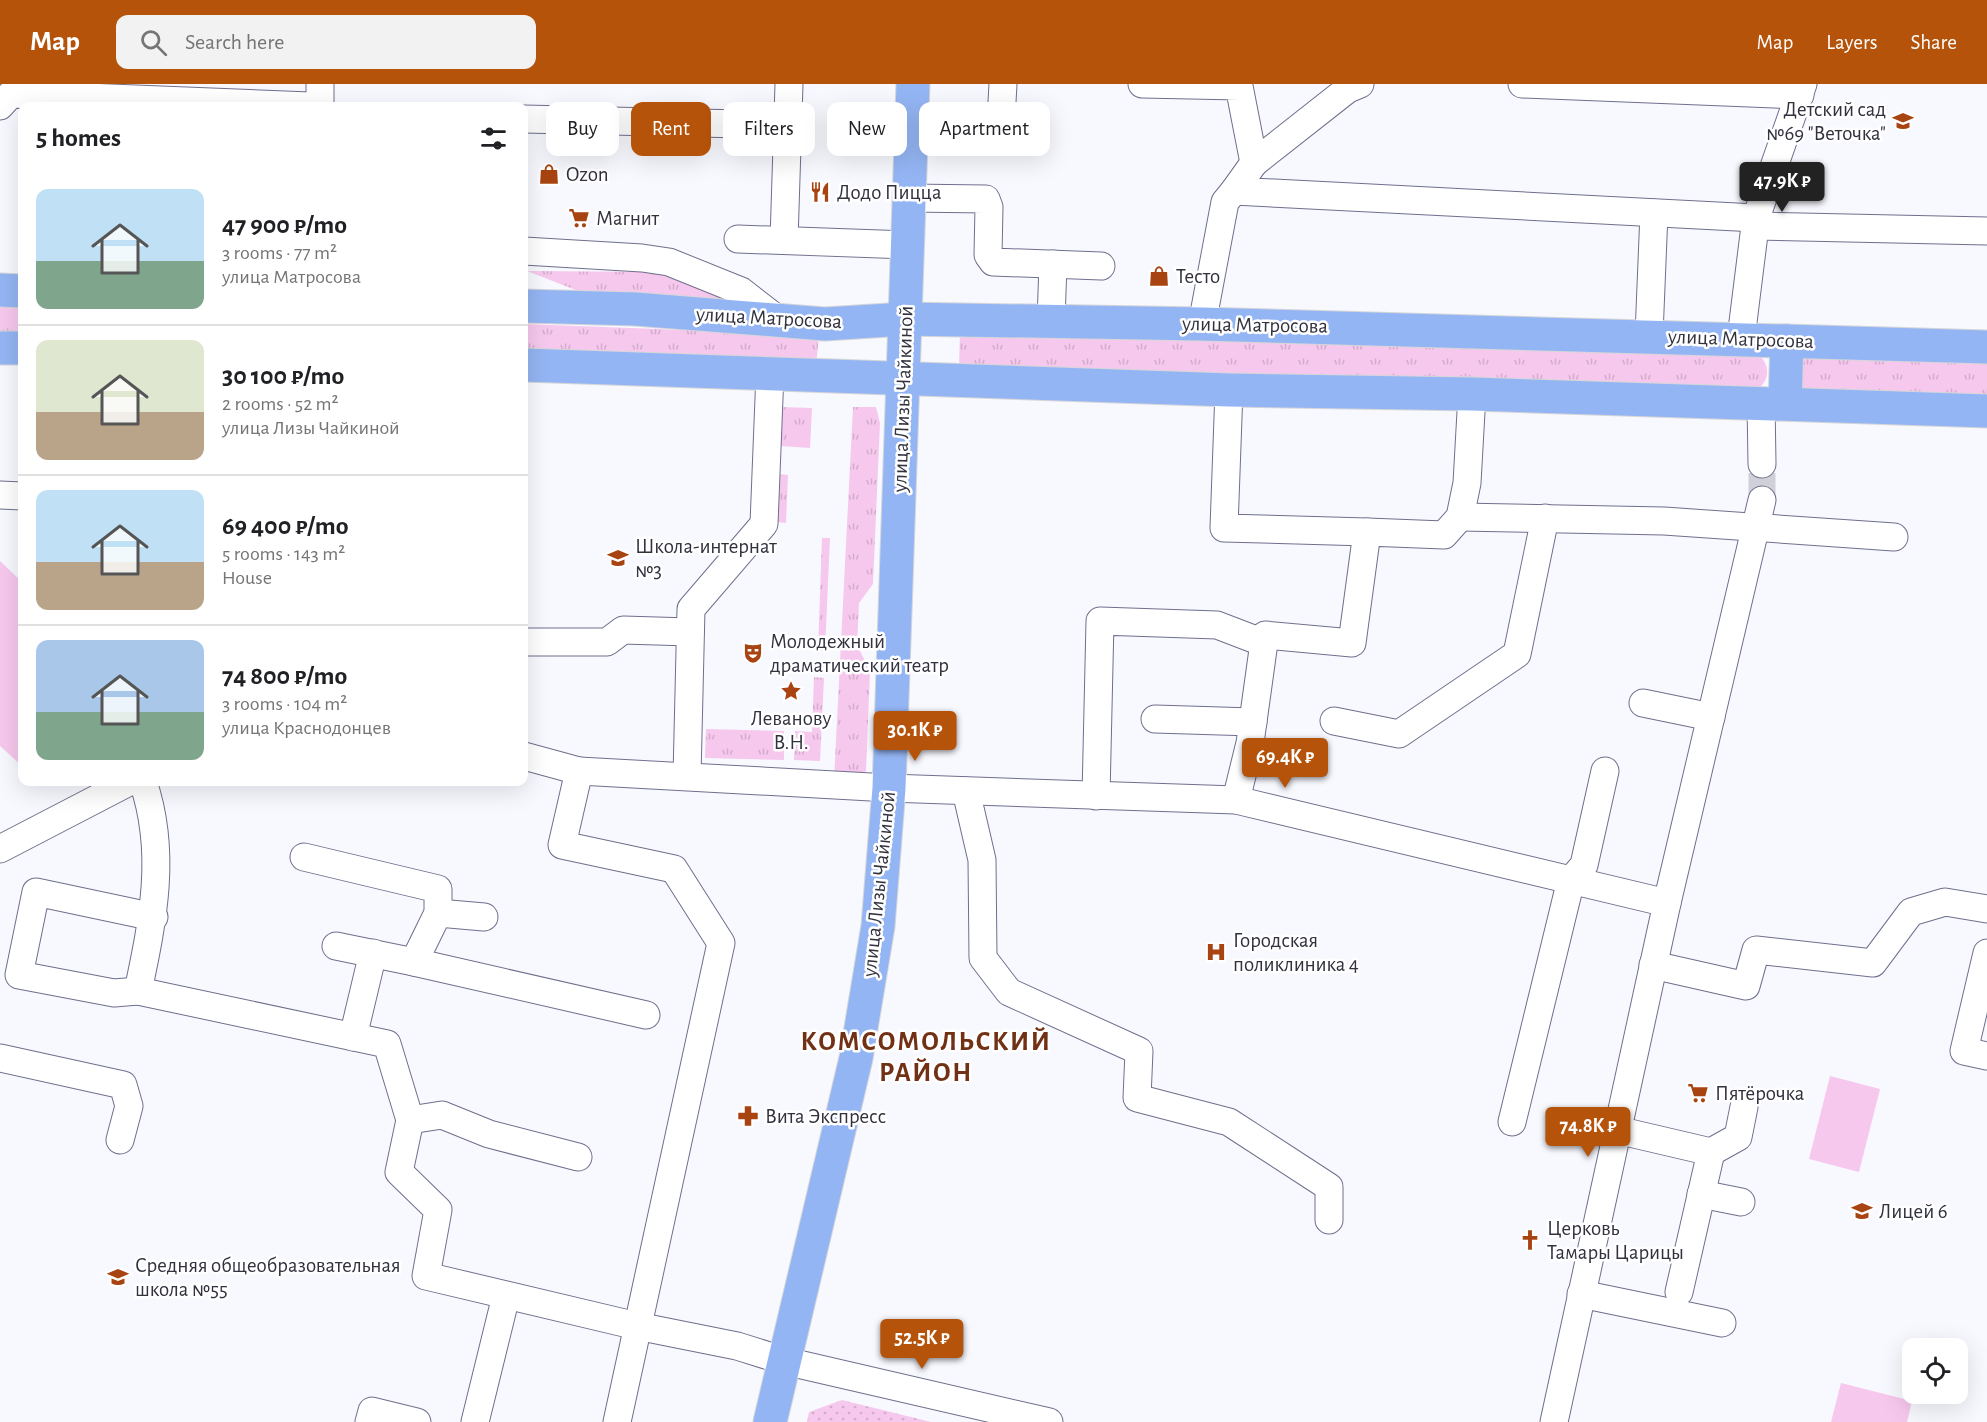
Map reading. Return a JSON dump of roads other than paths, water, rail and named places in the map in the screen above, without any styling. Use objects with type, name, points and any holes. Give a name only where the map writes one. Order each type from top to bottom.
[{"type":"main road","name":"улица Лизы Чайкиной","points":[[770,1422],[856,1058],[878,926],[889,788],[913,84]]},
{"type":"main road","points":[[0,290],[18,291]]},
{"type":"main road","name":"улица Матросова","points":[[528,306],[635,309],[825,324],[905,319],[1202,324],[1649,335],[1987,348]]},
{"type":"main road","points":[[1773,403],[1787,341]]},
{"type":"main road","points":[[0,348],[18,348]]},
{"type":"main road","points":[[528,365],[1229,390],[1472,394],[1987,411]]},
{"type":"street","points":[[320,84],[320,102]]},
{"type":"street","points":[[788,102],[789,84]]},
{"type":"street","points":[[912,128],[1001,120],[1003,84]]},
{"type":"street","points":[[1142,84],[1239,86],[1254,163]]},
{"type":"street","points":[[1202,324],[1226,202],[1254,163],[1348,89],[1360,84]]},
{"type":"street","points":[[1522,84],[1801,89],[1756,222],[1741,338]]},
{"type":"street","points":[[0,106],[11,94],[74,90],[251,102]]},
{"type":"street","points":[[528,119],[723,124]]},
{"type":"street","points":[[784,240],[786,156]]},
{"type":"street","points":[[1234,191],[1654,213],[1756,222],[1987,231]]},
{"type":"street","points":[[909,198],[986,200],[989,207],[988,255],[993,262],[1101,266]]},
{"type":"street","points":[[1649,335],[1654,213]]},
{"type":"street","points":[[738,239],[908,245]]},
{"type":"street","points":[[528,251],[642,258],[669,262],[741,291],[782,322]]},
{"type":"street","points":[[1051,321],[1053,264]]},
{"type":"street","points":[[687,776],[691,609],[764,524],[770,374]]},
{"type":"street","points":[[1229,390],[1224,528],[1444,535],[1460,517],[1467,483],[1472,394]]},
{"type":"street","points":[[1762,464],[1773,403]]},
{"type":"street","points":[[0,495],[18,496]]},
{"type":"street","points":[[1460,517],[1545,518],[1759,513],[1894,537]]},
{"type":"street","points":[[1554,1422],[1653,965],[1759,513]]},
{"type":"street","points":[[1334,721],[1398,734],[1517,654],[1545,518]]},
{"type":"street","points":[[1236,800],[1253,722],[1265,635],[1352,643],[1367,532]]},
{"type":"street","points":[[1096,796],[1100,621],[1217,626],[1264,643]]},
{"type":"street","points":[[528,642],[607,642],[623,630],[690,632]]},
{"type":"street","points":[[1642,703],[1711,717]]},
{"type":"street","points":[[1155,719],[1253,722]]},
{"type":"street","points":[[528,757],[579,771],[889,788],[1236,800],[1667,903]]},
{"type":"street","points":[[579,771],[562,845],[674,869],[721,943],[617,1422]]},
{"type":"street","points":[[1512,1122],[1571,880],[1584,865],[1605,771]]},
{"type":"street","points":[[0,849],[121,786]]},
{"type":"street","points":[[138,991],[154,917],[158,863],[153,809],[144,786]]},
{"type":"street","points":[[966,791],[982,860],[983,958],[1009,992],[1139,1051],[1137,1098],[1229,1122],[1329,1187],[1329,1220]]},
{"type":"street","points":[[304,857],[438,889],[438,913],[414,962]]},
{"type":"street","points":[[154,917],[36,892],[19,975],[114,993],[138,991],[387,1044],[410,1120],[399,1172],[438,1210],[426,1276],[638,1326],[737,1346],[785,1361],[1049,1422]]},
{"type":"street","points":[[1653,965],[1746,986],[1756,950],[1873,963],[1911,912],[1945,902],[1987,909]]},
{"type":"street","points":[[438,913],[484,917]]},
{"type":"street","points":[[336,946],[646,1015]]},
{"type":"street","points":[[353,1037],[373,953]]},
{"type":"street","points":[[1987,953],[1964,1051],[1987,1056]]},
{"type":"street","points":[[0,1058],[123,1085],[129,1106],[120,1140]]},
{"type":"street","points":[[1617,1130],[1711,1152],[1738,1137],[1744,1107]]},
{"type":"street","points":[[410,1120],[442,1115],[489,1134],[578,1157]]},
{"type":"street","points":[[1679,1292],[1711,1152]]},
{"type":"street","points":[[1701,1194],[1741,1203]]},
{"type":"street","points":[[1581,1294],[1722,1323]]},
{"type":"street","points":[[475,1422],[506,1296]]},
{"type":"street","points":[[369,1422],[372,1411],[417,1422]]},
{"type":"tunnel","points":[[1762,464],[1762,500]]},
{"type":"place","name":"Детский сад №69 \"Веточка\"","points":[[1903,121]]},
{"type":"place","name":"Ozon","points":[[549,174]]},
{"type":"place","name":"Додо Пицца","points":[[820,192]]},
{"type":"place","name":"Магнит","points":[[579,218]]},
{"type":"place","name":"Тесто","points":[[1159,276]]},
{"type":"place","name":"Школа-интернат №3","points":[[618,558]]},
{"type":"place","name":"Молодежный драматический театр","points":[[753,653]]},
{"type":"place","name":"Леванову В.Н.","points":[[791,691]]},
{"type":"place","name":"Городская поликлиника 4","points":[[1216,952]]},
{"type":"place","name":"Пятёрочка","points":[[1698,1093]]},
{"type":"place","name":"Вита Экспресс","points":[[748,1116]]},
{"type":"place","name":"Лицей 6","points":[[1862,1211]]},
{"type":"place","name":"Церковь Тамары Царицы","points":[[1530,1240]]},
{"type":"place","name":"Средняя общеобразовательная школа №55","points":[[118,1277]]},
{"type":"district","name":"КОМСОМОЛЬСКИЙ РАЙОН","points":[[926,1056]]}]
